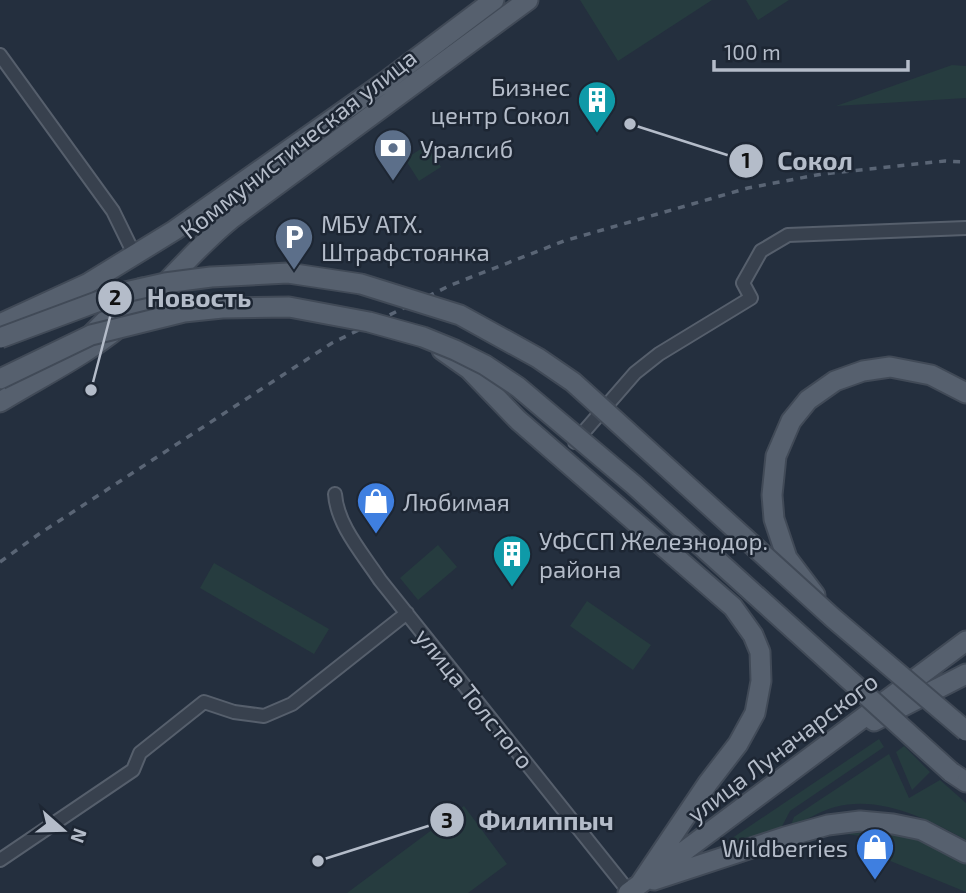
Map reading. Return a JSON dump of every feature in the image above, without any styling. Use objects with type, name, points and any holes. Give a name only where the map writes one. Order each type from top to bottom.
[{"type":"main road","name":"Коммунистическая улица","points":[[0,324],[87,284],[135,256],[385,82],[495,0]]},
{"type":"main road","name":"Коммунистическая улица","points":[[0,402],[96,344],[131,318],[210,236],[528,0]]},
{"type":"main road","points":[[48,373],[124,302],[210,236]]},
{"type":"main road","points":[[113,269],[127,275],[130,281],[131,287],[124,302]]},
{"type":"main road","points":[[0,338],[121,293],[165,283],[211,277],[288,273],[361,284],[460,315],[538,358],[572,382],[833,618],[966,731]]},
{"type":"main road","points":[[0,379],[92,335],[184,312],[222,308],[289,307],[369,322],[423,337],[485,365],[518,387],[634,485],[959,777]]},
{"type":"main road","points":[[423,337],[469,369],[517,420],[733,607],[760,652],[761,681],[755,713],[738,744],[632,891]]},
{"type":"main road","points":[[833,618],[787,558],[774,519],[772,495],[776,456],[791,421],[808,400],[835,381],[890,367],[931,375],[966,393]]},
{"type":"main road","points":[[937,661],[966,623]]},
{"type":"main road","name":"улица Луначарского","points":[[632,891],[966,641]]},
{"type":"main road","points":[[823,747],[966,674]]},
{"type":"main road","points":[[632,891],[785,837],[828,825],[860,821],[922,830],[966,853]]},
{"type":"street","points":[[0,55],[113,211],[135,256]]},
{"type":"street","points":[[873,709],[575,442],[635,373],[659,354],[751,298],[743,283],[761,251],[788,235],[966,228]]},
{"type":"street","name":"улица Толстого","points":[[335,494],[336,508],[380,580],[632,891]]},
{"type":"street","points":[[0,860],[133,770],[140,752],[204,702],[234,712],[264,716],[292,704],[407,613]]},
{"type":"green space","points":[[580,0],[712,0],[618,61]]},
{"type":"green space","points":[[746,0],[789,0],[758,20]]},
{"type":"green space","points":[[952,65],[966,66],[966,98],[836,106]]},
{"type":"green space","points":[[427,145],[441,167],[419,181],[405,159]]},
{"type":"green space","points":[[438,545],[457,567],[418,600],[400,578]]},
{"type":"green space","points":[[214,563],[329,629],[314,654],[200,588]]},
{"type":"green space","points":[[587,601],[651,645],[633,670],[570,626]]},
{"type":"green space","points":[[879,739],[884,747],[790,811],[779,832],[717,853],[716,849]]},
{"type":"green space","points":[[904,746],[930,772],[912,790],[896,752]]},
{"type":"green space","points":[[889,754],[909,798],[940,780],[966,803],[966,840],[920,817],[869,804],[835,807],[790,828],[794,817]]},
{"type":"green space","points":[[464,806],[507,864],[468,893],[347,893]]},
{"type":"green space","points":[[841,828],[909,835],[966,864],[966,892],[888,860],[861,836],[838,833]]},
{"type":"railway","points":[[0,562],[332,343],[451,285],[564,241],[748,188],[822,174],[945,161],[966,162]]},
{"type":"place","name":"Сокол","points":[[630,124]]},
{"type":"place","name":"Бизнес центр Сокол","points":[[597,134]]},
{"type":"place","name":"Уралсиб","points":[[393,182]]},
{"type":"place","name":"МБУ АТХ. Штрафстоянка","points":[[294,271]]},
{"type":"place","name":"Новость","points":[[91,390]]},
{"type":"place","name":"Любимая","points":[[376,535]]},
{"type":"place","name":"УФССП Железнодор. района","points":[[512,588]]},
{"type":"place","name":"Филиппыч","points":[[318,861]]},
{"type":"place","name":"Wildberries","points":[[875,881]]}]
